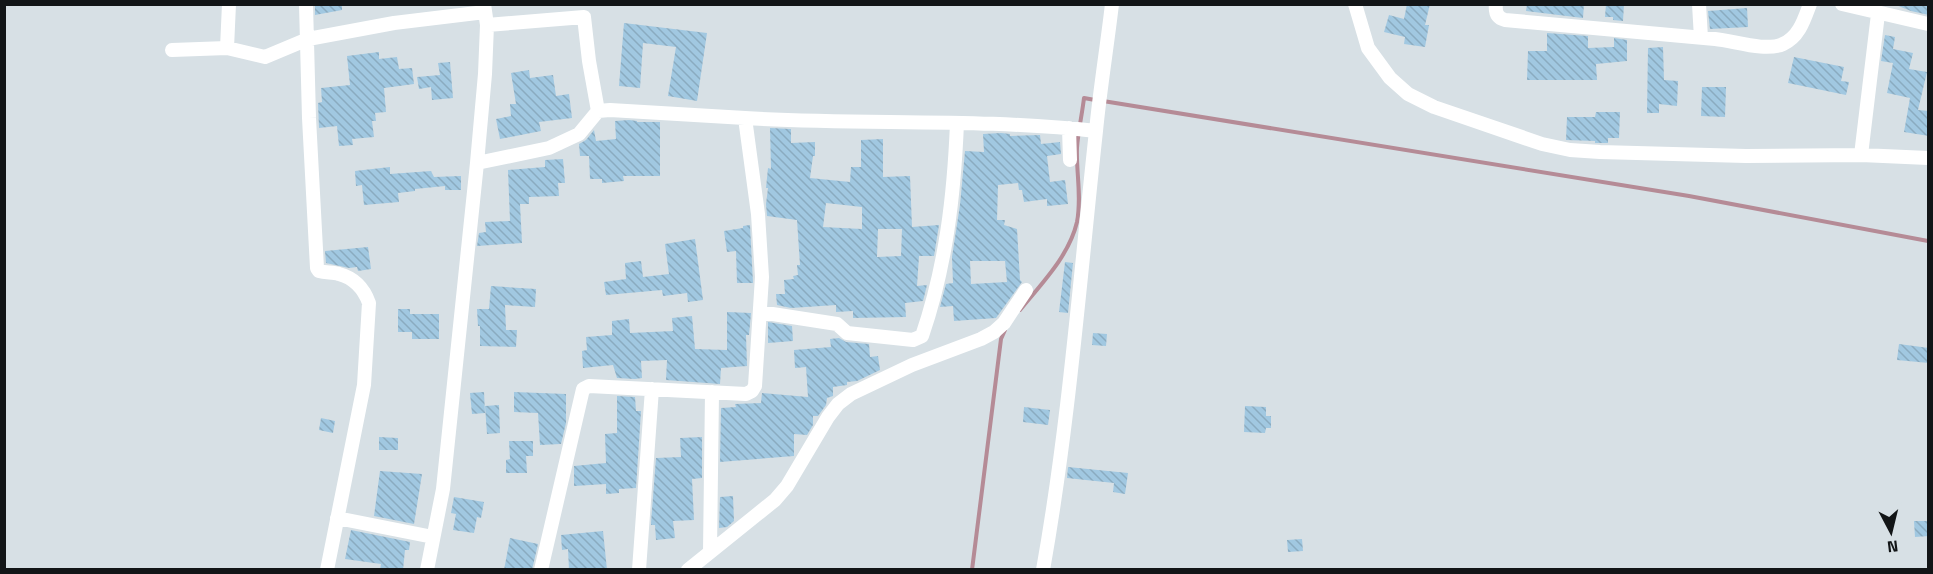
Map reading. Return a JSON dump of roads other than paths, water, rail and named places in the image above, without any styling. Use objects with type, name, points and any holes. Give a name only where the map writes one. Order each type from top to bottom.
[{"type":"street","points":[[227,48],[229,4]]},
{"type":"street","points":[[306,4],[309,130],[317,268],[319,272],[339,274],[356,282],[365,291],[369,303],[364,386],[327,570]]},
{"type":"street","points":[[1070,160],[1081,129],[1099,102],[1112,4]]},
{"type":"street","points":[[1355,4],[1368,48],[1390,78],[1408,94],[1434,107],[1542,144],[1570,150],[1600,152],[1746,156],[1861,154],[1929,158]]},
{"type":"street","points":[[1496,4],[1497,15],[1505,20],[1701,38],[1768,48],[1781,45],[1794,38],[1805,19],[1810,4]]},
{"type":"street","points":[[1699,4],[1701,38]]},
{"type":"street","points":[[1842,4],[1929,24]]},
{"type":"street","points":[[172,50],[227,48],[265,57],[308,39],[394,23],[485,14],[584,11],[589,62],[598,111]]},
{"type":"street","points":[[427,570],[443,489],[485,74],[485,14]]},
{"type":"street","points":[[1861,154],[1878,14]]},
{"type":"street","points":[[477,163],[549,148],[579,134],[598,111],[610,110],[746,118],[960,123],[1081,129]]},
{"type":"street","points":[[541,570],[583,390],[589,387],[746,394],[755,386],[762,277],[760,234],[746,118]]},
{"type":"street","points":[[760,312],[837,324],[849,333],[913,340],[922,336],[950,226],[960,123]]},
{"type":"street","points":[[1043,570],[1071,380],[1081,129]]},
{"type":"street","points":[[688,570],[775,500],[787,486],[838,404],[851,394],[912,365],[994,332],[1004,323],[1026,290]]},
{"type":"street","points":[[639,570],[652,389]]},
{"type":"street","points":[[710,552],[712,392]]},
{"type":"street","points":[[337,518],[433,537]]},
{"type":"waterway","points":[[1020,310],[1054,269],[1073,234],[1078,213],[1077,148],[1084,98],[1095,100]]},
{"type":"waterway","points":[[1103,101],[1689,196],[1928,241]]},
{"type":"waterway","points":[[972,570],[1001,339],[1005,330]]}]
